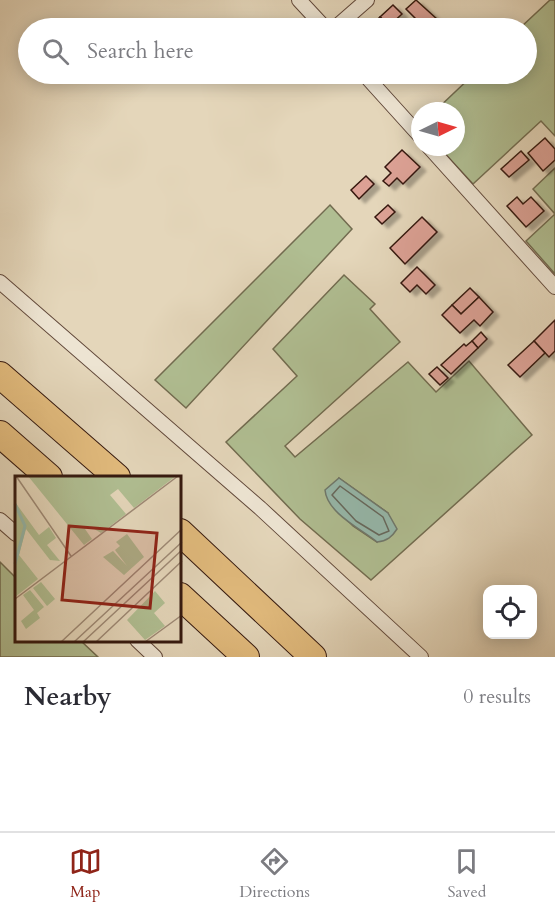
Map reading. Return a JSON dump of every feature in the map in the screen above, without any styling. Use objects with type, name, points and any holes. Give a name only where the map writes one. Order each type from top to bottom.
[{"type":"highway","points":[[0,375],[116,476]]},
{"type":"highway","points":[[0,434],[48,476]]},
{"type":"highway","points":[[182,534],[313,657]]},
{"type":"highway","points":[[182,598],[246,657]]},
{"type":"street","points":[[299,0],[316,18]]},
{"type":"street","points":[[346,18],[367,0]]},
{"type":"street","points":[[373,84],[411,126]]},
{"type":"street","points":[[437,156],[555,287]]},
{"type":"street","points":[[0,282],[260,508],[421,657]]},
{"type":"street","points":[[0,520],[15,533]]},
{"type":"street","points":[[139,642],[155,657]]},
{"type":"shaded area","points":[[550,0],[555,0],[555,136],[541,121],[473,184],[447,156],[465,156],[465,102],[444,102],[463,84],[537,84],[537,18],[531,18]]},
{"type":"shaded area","points":[[555,168],[555,214],[533,189]]},
{"type":"shaded area","points":[[330,205],[352,229],[186,408],[155,380]]},
{"type":"shaded area","points":[[555,214],[555,274],[526,241]]},
{"type":"shaded area","points":[[344,275],[375,304],[370,309],[400,342],[285,446],[295,457],[408,362],[436,392],[469,361],[532,435],[371,580],[300,519],[226,442],[297,376],[273,349]],"holes":[[[339,478],[388,513],[377,542],[353,526],[334,507]]]},
{"type":"shaded area","points":[[0,562],[15,577],[15,642],[82,642],[98,657],[0,657]]},
{"type":"water","points":[[339,478],[388,513],[397,529],[391,536],[384,541],[377,542],[338,513],[327,498],[325,490]]},
{"type":"building","points":[[416,0],[436,18],[415,18],[406,9]]},
{"type":"building","points":[[393,5],[402,14],[398,18],[380,17]]},
{"type":"building","points":[[545,138],[555,149],[555,160],[543,171],[528,153]]},
{"type":"building","points":[[402,150],[420,167],[403,184],[397,178],[389,186],[383,181],[391,173],[385,167]]},
{"type":"building","points":[[521,151],[529,160],[509,177],[501,169]]},
{"type":"building","points":[[366,176],[374,184],[359,199],[351,190]]},
{"type":"building","points":[[517,197],[523,204],[531,197],[544,211],[526,227],[507,206]]},
{"type":"building","points":[[388,205],[395,212],[382,224],[375,217]]},
{"type":"building","points":[[422,217],[437,232],[405,264],[390,248]]},
{"type":"building","points":[[417,267],[435,285],[426,294],[417,285],[410,292],[401,283]]},
{"type":"building","points":[[470,288],[479,297],[461,314],[452,305]]},
{"type":"building","points":[[479,297],[493,312],[480,326],[474,320],[460,333],[442,315],[452,305],[461,314]]},
{"type":"building","points":[[555,320],[555,351],[549,357],[534,341]]},
{"type":"building","points":[[481,332],[487,339],[478,348],[472,341]]},
{"type":"building","points":[[472,341],[478,348],[451,374],[441,365],[464,344],[466,346]]},
{"type":"building","points":[[534,341],[545,353],[520,377],[508,365]]},
{"type":"building","points":[[437,367],[448,378],[440,385],[429,374]]}]
